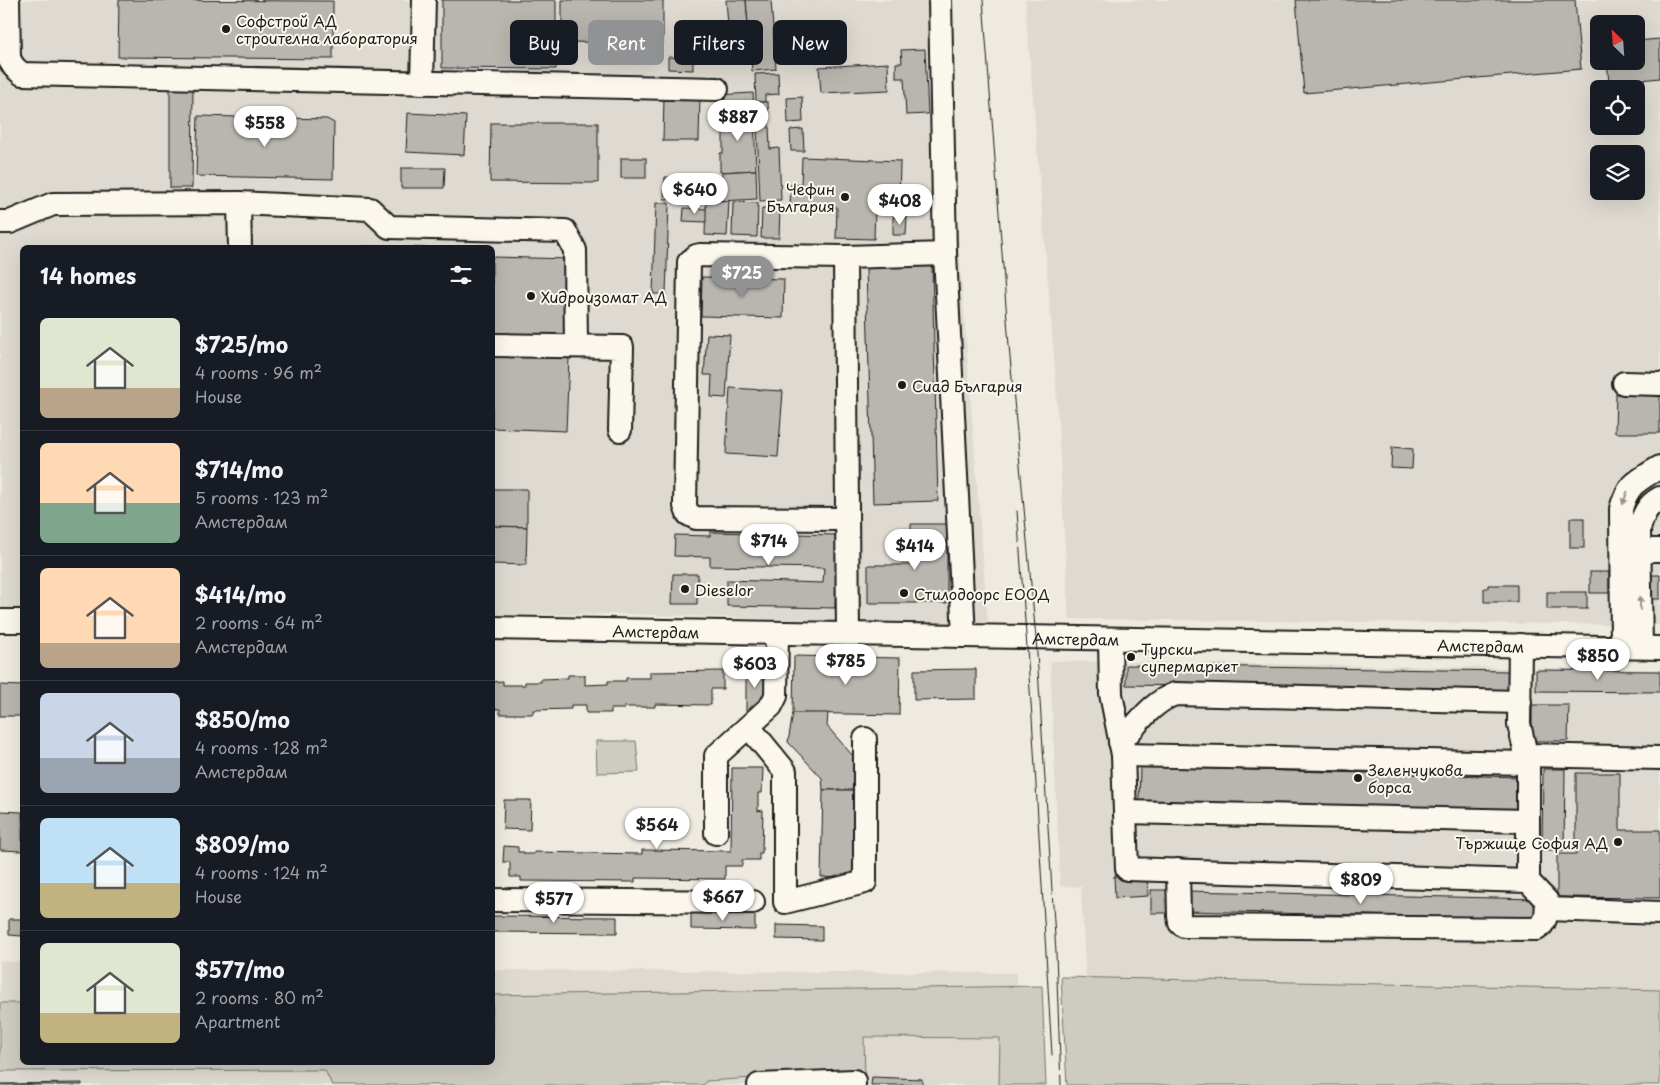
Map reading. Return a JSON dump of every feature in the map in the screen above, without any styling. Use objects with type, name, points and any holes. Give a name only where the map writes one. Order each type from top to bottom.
[{"type":"street","points":[[8,0],[7,50],[14,68],[22,74],[717,89]]},
{"type":"street","points":[[422,83],[424,0]]},
{"type":"street","points":[[940,0],[945,254],[964,636]]},
{"type":"street","points":[[5,222],[52,204],[239,203],[370,209],[389,228],[565,231],[575,250],[576,346]]},
{"type":"street","points":[[239,203],[240,245]]},
{"type":"street","points":[[847,520],[696,518],[688,514],[685,506],[689,262],[696,256],[845,257],[945,254]]},
{"type":"street","points":[[845,257],[848,634]]},
{"type":"street","points":[[495,345],[622,347],[620,430]]},
{"type":"street","points":[[1624,383],[1660,384]]},
{"type":"street","points":[[1641,647],[1621,509],[1625,493],[1634,482],[1660,467]]},
{"type":"street","points":[[1641,647],[1639,529],[1644,513],[1652,502],[1660,498]]},
{"type":"street","points":[[1639,558],[1649,550],[1660,550]]},
{"type":"street","points":[[0,621],[20,621]]},
{"type":"street","name":"Амстердам","points":[[495,628],[1641,647]]},
{"type":"street","points":[[716,833],[716,756],[771,706],[776,696],[777,633]]},
{"type":"street","points":[[1110,639],[1111,694],[1121,749],[1126,868],[1528,881]]},
{"type":"street","points":[[1178,870],[1179,916],[1180,923],[1184,926],[1538,929],[1543,926],[1546,919],[1547,901],[1528,881],[1527,759],[1519,724],[1520,645]]},
{"type":"street","points":[[1121,749],[1154,707],[1165,698],[1175,694],[1520,702]]},
{"type":"street","points":[[749,727],[785,771],[784,902],[865,882],[866,739]]},
{"type":"street","points":[[1121,749],[1527,759],[1660,758]]},
{"type":"street","points":[[1125,812],[1528,821]]},
{"type":"street","points":[[495,900],[753,902]]},
{"type":"street","points":[[1546,909],[1660,913]]},
{"type":"street","points":[[759,1085],[854,1081],[854,1085]]},
{"type":"shaded area","points":[[0,0],[940,0],[988,626],[622,614],[495,615],[495,245],[20,245],[20,615],[0,614]]},
{"type":"shaded area","points":[[1025,0],[1660,0],[1660,625],[1069,619],[1055,369]]},
{"type":"shaded area","name":"Зеленчукова борса","points":[[1050,661],[1660,670],[1660,1085],[1091,1085],[1081,887],[1060,886]]},
{"type":"shaded area","points":[[596,741],[636,741],[639,772],[597,773]]},
{"type":"shaded area","points":[[0,961],[20,962],[20,1065],[495,1065],[495,970],[1016,973],[1020,1085],[0,1085]]},
{"type":"shaded area","points":[[1061,977],[1660,990],[1660,1085],[1067,1085]]},
{"type":"shaded area","points":[[1042,986],[1046,1085],[999,1085],[1000,1038],[864,1037],[865,1082],[801,1075],[706,1081],[704,1085],[332,1085],[325,1070],[0,1071],[0,1003],[20,1003],[20,1065],[495,1065],[495,995]]},
{"type":"building","name":"Софстрой АД строителна лаборатория","points":[[119,0],[333,1],[333,59],[118,57]]},
{"type":"building","points":[[442,0],[556,0],[556,20],[510,20],[510,65],[556,65],[556,69],[442,68]]},
{"type":"building","points":[[562,0],[663,0],[663,20],[588,20],[588,42],[578,42],[578,20],[562,20]]},
{"type":"building","points":[[726,0],[746,0],[748,20],[728,20]]},
{"type":"building","points":[[746,0],[771,0],[773,65],[776,65],[776,69],[752,71],[751,65],[763,65],[763,20],[748,20]]},
{"type":"building","points":[[1296,0],[1575,0],[1581,69],[1304,93]]},
{"type":"building","points":[[1660,39],[1660,78],[1609,80],[1608,70],[1645,70],[1645,40]]},
{"type":"building","points":[[925,49],[928,114],[906,115],[904,78],[896,78],[896,63],[902,63],[901,50]]},
{"type":"building","points":[[668,57],[674,57],[674,65],[693,65],[693,70],[668,69]]},
{"type":"building","points":[[888,63],[889,90],[821,93],[819,67]]},
{"type":"building","points":[[778,73],[779,94],[765,95],[765,102],[756,102],[755,74]]},
{"type":"building","points":[[170,89],[193,89],[192,188],[170,188]]},
{"type":"building","points":[[753,93],[754,113],[718,114],[718,95]]},
{"type":"building","points":[[664,96],[700,96],[699,141],[663,141]]},
{"type":"building","points":[[802,97],[803,122],[788,123],[787,98]]},
{"type":"building","points":[[756,102],[768,102],[770,149],[779,148],[781,200],[760,201]]},
{"type":"building","points":[[408,113],[466,116],[464,155],[406,152]]},
{"type":"building","points":[[754,113],[756,170],[720,172],[720,153],[723,153],[723,129],[719,129],[718,114]]},
{"type":"building","points":[[198,116],[327,119],[334,123],[333,179],[196,176]]},
{"type":"building","points":[[491,123],[598,123],[598,183],[490,182]]},
{"type":"building","points":[[803,129],[804,151],[791,151],[790,130]]},
{"type":"building","name":"Чефин България","points":[[802,157],[900,161],[899,210],[875,209],[874,239],[836,238],[837,207],[790,206],[791,184],[801,185]]},
{"type":"building","points":[[621,158],[646,158],[646,178],[621,178]]},
{"type":"building","points":[[401,168],[445,168],[444,188],[401,188]]},
{"type":"building","points":[[756,170],[757,199],[721,201],[722,172]]},
{"type":"building","points":[[665,177],[722,179],[721,201],[664,199]]},
{"type":"building","points":[[706,200],[729,201],[727,236],[705,235]]},
{"type":"building","points":[[733,202],[758,203],[757,237],[732,236]]},
{"type":"building","points":[[656,203],[669,203],[666,294],[653,294]]},
{"type":"building","points":[[684,208],[706,209],[706,222],[683,221]]},
{"type":"building","points":[[762,208],[780,208],[779,238],[761,238]]},
{"type":"building","points":[[893,217],[907,217],[906,235],[893,235]]},
{"type":"building","name":"Хидроизомат АД","points":[[495,257],[571,259],[569,336],[495,334]]},
{"type":"building","name":"Сиад България","points":[[932,266],[938,501],[873,503],[866,268]]},
{"type":"building","points":[[702,277],[784,279],[783,318],[701,316]]},
{"type":"building","points":[[707,334],[730,335],[726,398],[711,397],[712,375],[704,375]]},
{"type":"building","points":[[495,355],[569,358],[566,431],[495,428]]},
{"type":"building","points":[[730,388],[783,391],[778,457],[726,454]]},
{"type":"building","points":[[1616,393],[1660,393],[1660,433],[1615,433]]},
{"type":"building","points":[[1392,447],[1413,449],[1412,469],[1391,468]]},
{"type":"building","points":[[495,489],[527,489],[527,527],[495,526]]},
{"type":"building","points":[[1570,518],[1584,518],[1584,548],[1570,548]]},
{"type":"building","points":[[911,524],[947,524],[947,603],[868,603],[868,565],[911,565]]},
{"type":"building","points":[[495,526],[527,527],[526,565],[495,564]]},
{"type":"building","points":[[710,532],[837,535],[835,608],[727,606],[727,580],[823,583],[824,568],[710,566],[710,557],[674,556],[675,535],[710,536]]},
{"type":"building","points":[[1590,572],[1609,572],[1609,593],[1590,593]]},
{"type":"building","name":"Dieselor","points":[[673,574],[698,574],[697,604],[672,604]]},
{"type":"building","points":[[1652,575],[1660,575],[1660,599],[1652,599]]},
{"type":"building","points":[[1488,585],[1517,585],[1517,602],[1484,602],[1484,588],[1488,588]]},
{"type":"building","points":[[1547,592],[1587,592],[1587,609],[1547,609]]},
{"type":"building","points":[[794,656],[900,658],[899,715],[793,713]]},
{"type":"building","points":[[1126,665],[1509,671],[1509,691],[1126,685]]},
{"type":"building","points":[[746,669],[765,669],[765,702],[746,714]]},
{"type":"building","points":[[976,669],[976,699],[914,700],[914,670]]},
{"type":"building","points":[[1536,670],[1660,671],[1660,692],[1536,691]]},
{"type":"building","points":[[723,671],[723,689],[711,689],[711,705],[655,704],[655,707],[611,709],[611,713],[586,713],[586,705],[571,705],[571,709],[533,710],[533,714],[500,714],[500,709],[495,709],[495,682],[503,681],[503,685],[525,685],[525,682],[541,682],[541,679],[568,678],[568,675],[585,675],[585,685],[608,684],[608,681],[626,681],[626,678],[650,678],[650,672]]},
{"type":"building","points":[[0,685],[20,686],[20,716],[0,716]]},
{"type":"building","points":[[1532,705],[1569,705],[1568,741],[1532,741]]},
{"type":"building","points":[[793,713],[828,713],[827,726],[859,763],[859,790],[823,790],[822,778],[788,742]]},
{"type":"building","points":[[1140,767],[1520,777],[1519,811],[1139,801]]},
{"type":"building","points":[[732,768],[763,768],[762,793],[758,793],[758,811],[763,810],[762,853],[759,853],[759,860],[742,860],[742,866],[725,866],[725,879],[635,878],[635,882],[521,881],[521,877],[510,877],[510,862],[503,862],[504,846],[518,847],[518,852],[524,852],[524,854],[534,854],[534,852],[642,854],[642,850],[731,851]]},
{"type":"building","points":[[1543,769],[1565,769],[1564,850],[1542,850]]},
{"type":"building","name":"Тържище София АД","points":[[1576,773],[1620,773],[1620,830],[1660,830],[1660,898],[1557,897],[1557,854],[1576,854]]},
{"type":"building","points":[[823,790],[859,790],[855,879],[821,877]]},
{"type":"building","points":[[504,800],[531,800],[530,830],[503,829]]},
{"type":"building","points":[[0,811],[20,812],[20,851],[0,850]]},
{"type":"building","points":[[1147,875],[1148,896],[1115,898],[1114,876]]},
{"type":"building","points":[[1151,890],[1173,890],[1173,913],[1151,913]]},
{"type":"building","points":[[1186,891],[1538,899],[1537,919],[1185,911]]},
{"type":"building","points":[[691,913],[755,914],[755,930],[691,929]]},
{"type":"building","points":[[495,916],[617,917],[617,933],[495,932]]},
{"type":"building","points":[[9,919],[20,919],[20,936],[9,935]]},
{"type":"building","points":[[776,925],[822,926],[822,940],[776,939]]},
{"type":"building","points":[[872,1077],[922,1079],[922,1085],[871,1085]]},
{"type":"building","points":[[82,1083],[82,1085],[0,1085],[0,1084]]},
{"type":"tram line","points":[[983,0],[1009,346],[1036,638],[1056,953],[1061,1085]]},
{"type":"tram line","points":[[1017,511],[1032,717],[1052,1055]]},
{"type":"place","name":"Софстрой АД строителна лаборатория","points":[[226,29]]},
{"type":"place","name":"Чефин България","points":[[845,197]]},
{"type":"place","name":"Хидроизомат АД","points":[[531,296]]},
{"type":"place","name":"Сиад България","points":[[902,385]]},
{"type":"place","name":"Dieselor","points":[[685,589]]},
{"type":"place","name":"Стилодоорс ЕООД","points":[[904,593]]},
{"type":"place","name":"Турски супермаркет","points":[[1131,657]]},
{"type":"place","name":"Зеленчукова борса","points":[[1358,778]]},
{"type":"place","name":"Тържище София АД","points":[[1618,842]]}]
